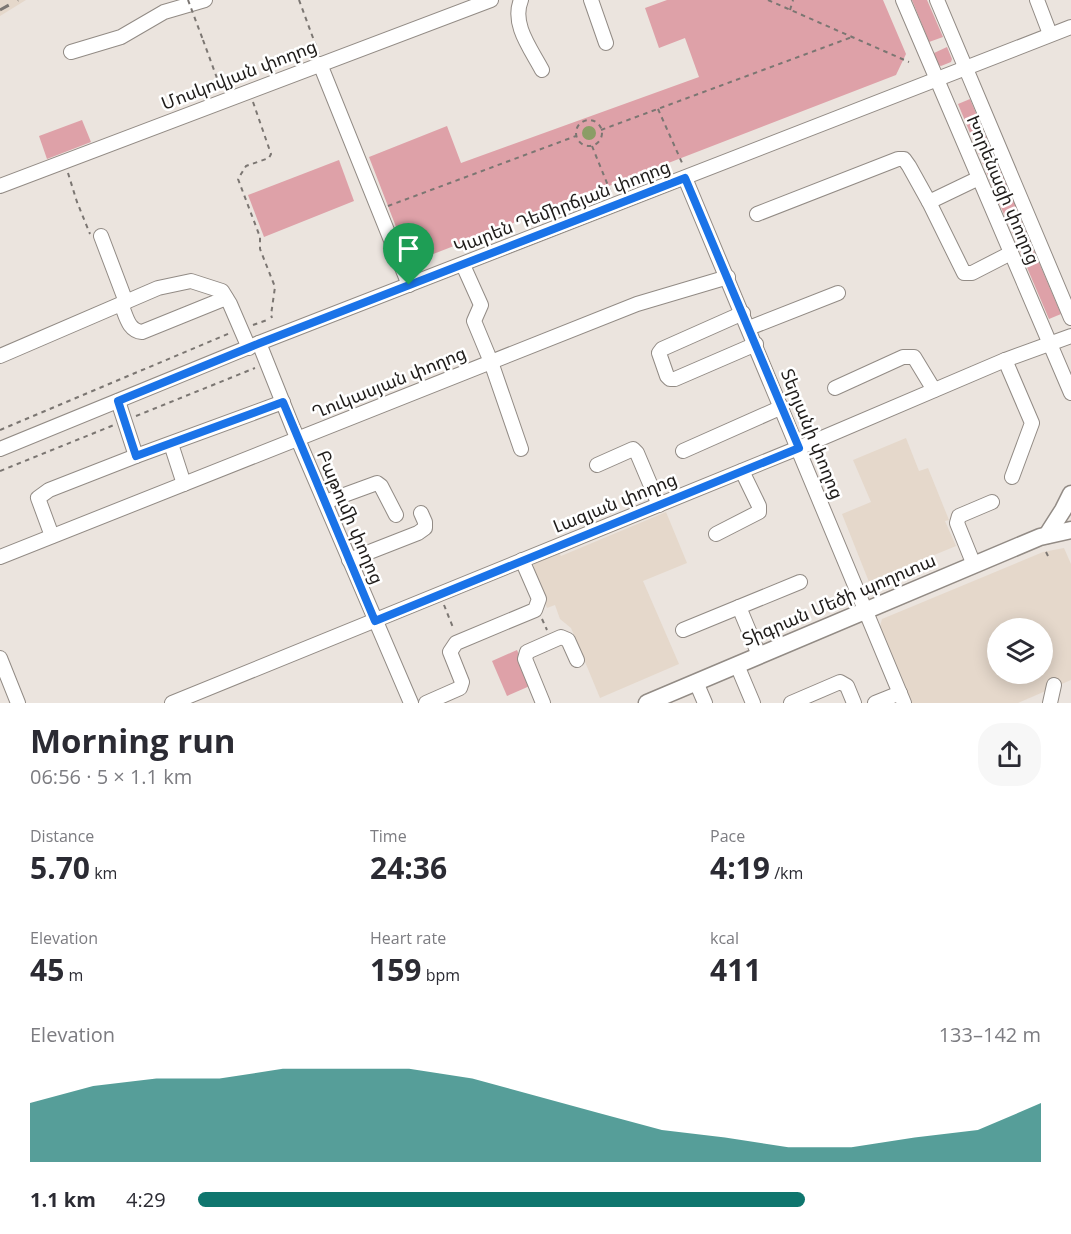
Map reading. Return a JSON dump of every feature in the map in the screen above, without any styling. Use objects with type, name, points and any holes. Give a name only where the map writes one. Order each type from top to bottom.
[{"type":"main road","points":[[1047,543],[1071,494]]},
{"type":"main road","name":"Տիգրան Մեծի պողոտա","points":[[1047,543],[1071,514]]},
{"type":"main road","name":"Տիգրան Մեծի պողոտա","points":[[647,703],[974,565],[1047,543],[1071,530]]},
{"type":"street","points":[[71,52],[121,37],[180,2],[205,0]]},
{"type":"street","name":"Մոսկովյան փողոց","points":[[1,184],[491,0]]},
{"type":"street","points":[[520,0],[517,9],[518,22],[542,70]]},
{"type":"street","points":[[591,0],[606,43]]},
{"type":"street","name":"Խորենացի փողոց","points":[[903,0],[1071,393]]},
{"type":"street","name":"Խորենացի փողոց","points":[[937,0],[1071,318]]},
{"type":"street","points":[[1037,0],[1050,34]]},
{"type":"street","name":"Կարեն Դեմիրճյան փողոց","points":[[0,449],[254,345],[463,265],[684,172],[1071,27]]},
{"type":"street","points":[[321,63],[409,285]]},
{"type":"street","points":[[756,214],[898,159],[904,159],[929,202],[964,273],[972,273],[1011,254]]},
{"type":"street","name":"Տերյանի փողոց","points":[[684,172],[902,698]]},
{"type":"street","points":[[929,202],[979,178]]},
{"type":"street","points":[[0,356],[124,303],[158,288],[191,281],[222,291],[226,298],[142,332],[136,332],[131,327],[124,303],[100,236]]},
{"type":"street","points":[[463,265],[481,305],[474,321],[491,362],[521,449]]},
{"type":"street","name":"Ղուկասյան փողոց","points":[[0,557],[637,304],[728,278]]},
{"type":"street","points":[[749,328],[838,292]]},
{"type":"street","name":"Բաթումի փողոց","points":[[226,298],[241,329],[254,345],[283,402],[411,703]]},
{"type":"street","points":[[743,313],[658,353],[667,376],[675,379],[756,344]]},
{"type":"street","name":"Լազյան փողոց","points":[[172,703],[799,448],[1005,360],[1071,336]]},
{"type":"street","points":[[835,388],[903,357],[914,357],[934,390]]},
{"type":"street","points":[[1005,360],[1032,423],[1012,477]]},
{"type":"street","points":[[118,401],[136,456]]},
{"type":"street","points":[[52,536],[38,498],[49,490],[283,402]]},
{"type":"street","points":[[682,451],[782,407]]},
{"type":"street","points":[[171,444],[184,484]]},
{"type":"street","points":[[597,465],[633,449],[637,453],[659,505]]},
{"type":"street","points":[[716,534],[759,512],[759,506],[742,471]]},
{"type":"street","points":[[325,502],[377,483],[381,486],[396,515]]},
{"type":"street","points":[[974,565],[957,523],[959,516],[992,502]]},
{"type":"street","points":[[349,560],[418,533],[425,528],[421,513]]},
{"type":"street","points":[[426,703],[460,688],[462,682],[450,652],[456,643],[536,610],[539,599],[522,560]]},
{"type":"street","points":[[683,630],[800,582]]},
{"type":"street","points":[[739,607],[759,655]]},
{"type":"street","points":[[543,703],[525,659],[527,652],[561,637],[568,640],[577,660]]},
{"type":"street","points":[[0,658],[18,703]]},
{"type":"street","points":[[737,665],[753,703]]},
{"type":"street","points":[[696,682],[705,703]]},
{"type":"street","points":[[791,703],[840,682],[847,686],[854,703]]},
{"type":"street","points":[[1050,703],[1054,685]]},
{"type":"street","points":[[875,703],[902,698]]},
{"type":"path","points":[[299,0],[321,63]]},
{"type":"path","points":[[768,0],[909,62]]},
{"type":"path","points":[[790,10],[793,0]]},
{"type":"path","points":[[180,2],[203,40],[225,100]]},
{"type":"path","points":[[601,130],[852,37]]},
{"type":"path","points":[[249,91],[271,154],[269,158],[246,166],[238,178],[260,237],[260,249],[275,287],[272,318]]},
{"type":"path","points":[[658,109],[684,172]]},
{"type":"path","points":[[588,121],[597,123],[601,130],[601,138],[592,146],[580,143],[576,135],[580,124],[588,121]]},
{"type":"path","points":[[378,210],[576,135]]},
{"type":"path","points":[[592,146],[611,193]]},
{"type":"path","points":[[63,162],[89,234],[100,236]]},
{"type":"path","points":[[0,430],[104,388],[115,380],[267,320]]},
{"type":"path","points":[[1047,543],[1048,556]]},
{"type":"path","points":[[439,594],[459,642]]},
{"type":"path","points":[[540,613],[552,641]]},
{"type":"shaded area","points":[[0,0],[26,0],[0,16]]},
{"type":"shaded area","points":[[667,0],[883,0],[906,54],[896,75],[410,263],[369,157],[447,126],[461,163],[699,77],[685,38],[659,48],[645,8]]},
{"type":"shaded area","points":[[912,0],[927,0],[943,37],[929,42]]},
{"type":"shaded area","points":[[947,47],[951,62],[938,65],[934,53]]},
{"type":"shaded area","points":[[970,99],[1018,211],[1005,217],[958,104]]},
{"type":"shaded area","points":[[82,120],[91,142],[47,159],[39,136]]},
{"type":"shaded area","points":[[586,126],[592,126],[596,133],[592,140],[586,140],[582,136],[582,130]]},
{"type":"shaded area","points":[[339,160],[354,201],[264,237],[248,195]]},
{"type":"shaded area","points":[[1020,218],[1061,314],[1049,319],[1008,223]]},
{"type":"shaded area","points":[[906,438],[919,471],[928,468],[949,520],[945,521],[956,546],[869,582],[842,514],[871,502],[853,460]]},
{"type":"shaded area","points":[[666,512],[687,563],[643,581],[679,664],[600,698],[571,628],[560,619],[555,605],[547,608],[533,575],[534,563],[559,553],[561,556]]},
{"type":"shaded area","points":[[1064,548],[1071,564],[1071,680],[1018,703],[911,703],[879,630],[882,619],[1043,552]]},
{"type":"shaded area","points":[[517,650],[532,685],[507,696],[492,661]]},
{"type":"railway","points":[[0,10],[18,0]]},
{"type":"route","points":[[685,178],[799,448],[375,621],[283,402],[136,456],[118,401],[409,285],[685,178]]}]
